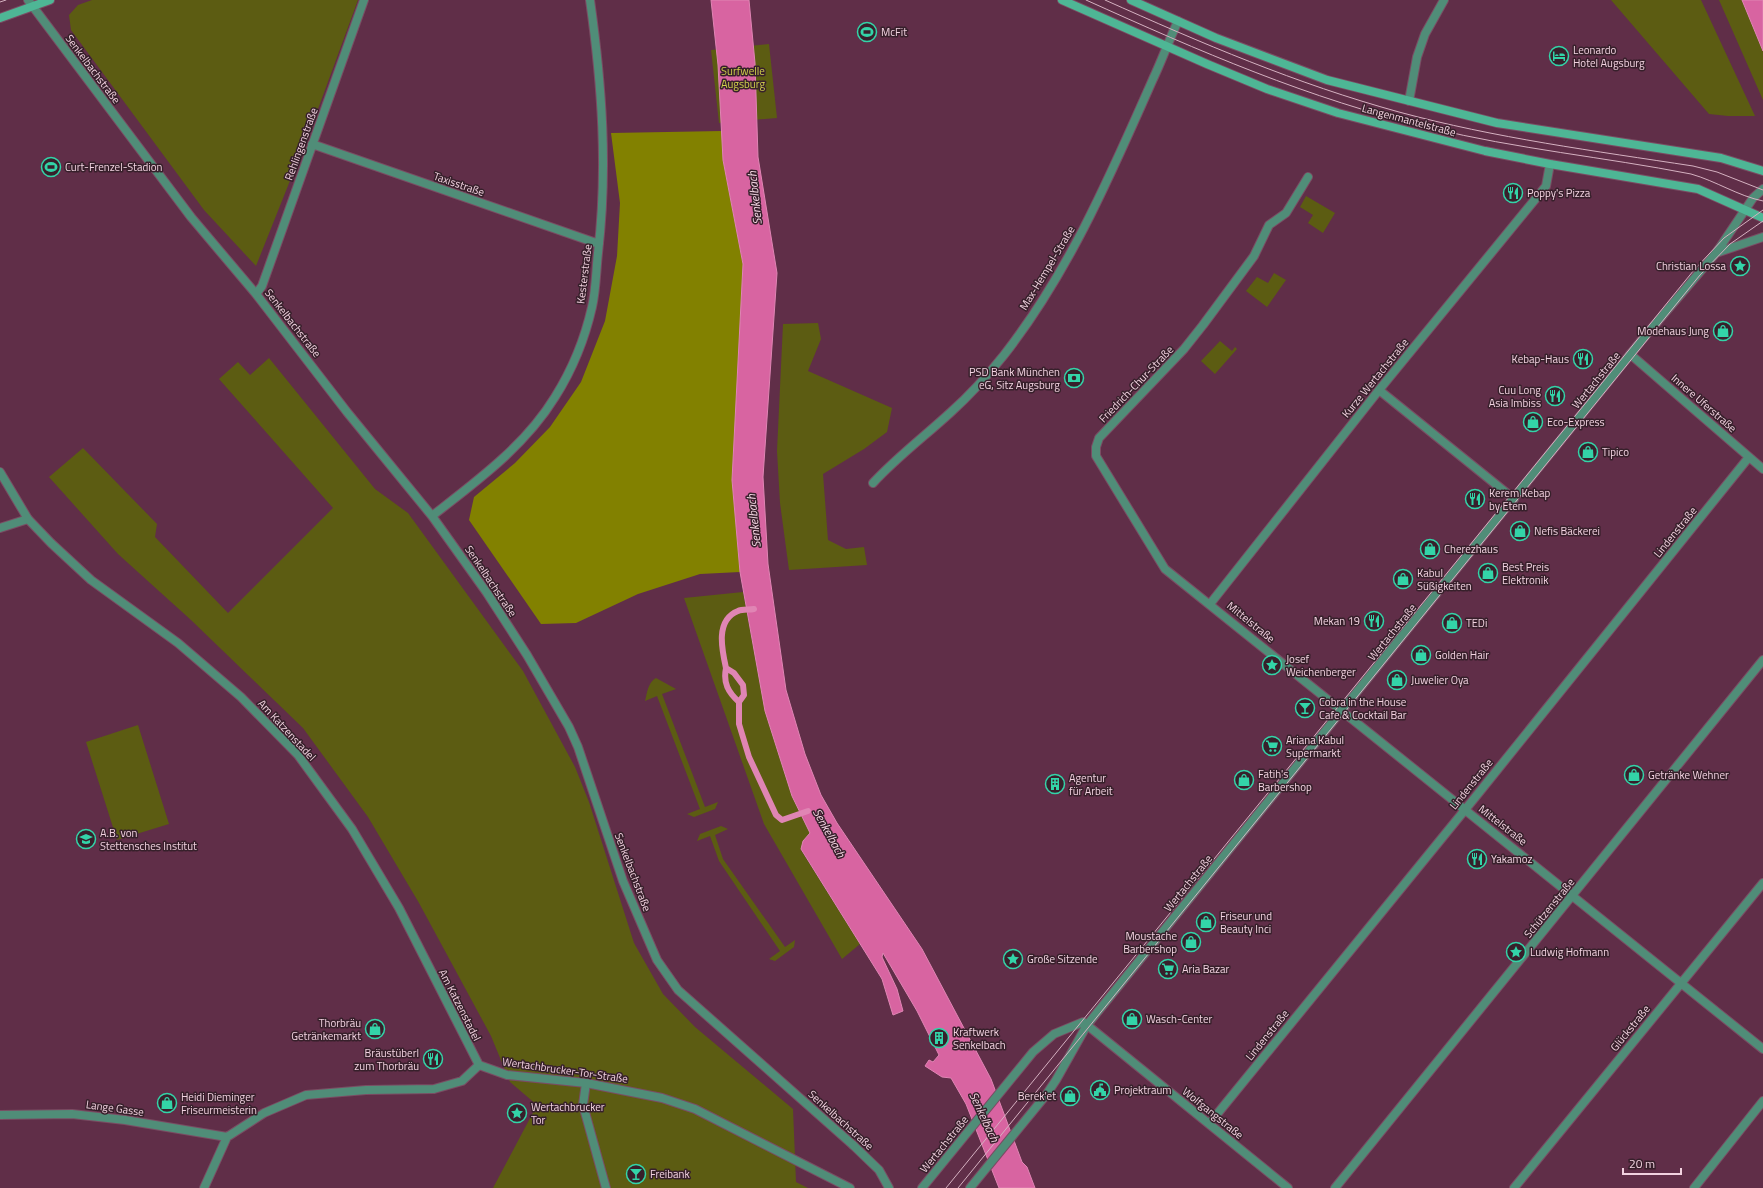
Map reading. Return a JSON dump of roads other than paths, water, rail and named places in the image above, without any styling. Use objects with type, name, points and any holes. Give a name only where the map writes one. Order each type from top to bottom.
[{"type":"main road","points":[[0,18],[30,4],[50,0]]},
{"type":"main road","name":"Langenmantelstraße","points":[[1062,0],[1167,47],[1267,88],[1338,113],[1485,151],[1550,164],[1698,189],[1763,218]]},
{"type":"main road","name":"Langenmantelstraße","points":[[1131,0],[1256,54],[1327,80],[1497,123],[1721,158],[1763,171]]},
{"type":"street","name":"Rehlingenstraße","points":[[256,294],[262,286],[364,0]]},
{"type":"street","name":"Kesterstraße","points":[[432,516],[482,477],[521,441],[555,397],[576,358],[592,307],[604,195],[602,119],[590,0]]},
{"type":"street","points":[[1409,101],[1417,57],[1425,34],[1444,0]]},
{"type":"street","name":"Senkelbachstraße","points":[[30,4],[191,217],[256,294],[347,412],[432,516],[523,649],[569,727],[578,747],[623,881],[657,960],[678,990],[853,1145],[879,1170],[886,1186]]},
{"type":"street","name":"Max-Hempel-Straße","points":[[873,483],[894,460],[951,412],[981,382],[1005,354],[1038,305],[1070,255],[1115,165],[1178,21]]},
{"type":"street","name":"Taxisstraße","points":[[312,144],[599,244]]},
{"type":"street","name":"Kurze Wertachstraße","points":[[1210,604],[1379,390],[1546,186],[1550,164]]},
{"type":"street","name":"Friedrich-Chur-Straße","points":[[1210,604],[1165,569],[1096,456],[1096,447],[1099,438],[1184,349],[1203,325],[1254,256],[1268,225],[1286,213],[1308,177]]},
{"type":"street","name":"Wertachstraße","points":[[970,1188],[1013,1136],[1056,1080],[1087,1025],[1514,500],[1630,354],[1716,253],[1753,198],[1763,189]]},
{"type":"street","points":[[1716,253],[1763,238]]},
{"type":"street","name":"Innere Uferstraße","points":[[1630,354],[1763,469]]},
{"type":"street","points":[[1379,390],[1514,500]]},
{"type":"street","name":"Lindenstraße","points":[[1209,1124],[1465,810],[1749,457]]},
{"type":"street","name":"Am Katzenstadel","points":[[0,472],[28,519],[92,580],[178,643],[241,697],[298,756],[352,829],[399,908],[467,1044],[480,1066]]},
{"type":"street","points":[[0,528],[28,519]]},
{"type":"street","name":"Mittelstraße","points":[[1210,604],[1342,712],[1574,895],[1763,1049]]},
{"type":"street","name":"Schützenstraße","points":[[1335,1188],[1763,660]]},
{"type":"street","name":"Glückstraße","points":[[1514,1188],[1763,883]]},
{"type":"street","name":"Wertachstraße","points":[[922,1188],[1033,1052],[1054,1034],[1083,1022],[1087,1025]]},
{"type":"street","name":"Wolfgangstraße","points":[[1087,1025],[1288,1188]]},
{"type":"street","points":[[204,1188],[227,1137],[264,1112],[306,1095],[366,1090],[434,1089],[462,1081],[480,1066]]},
{"type":"street","name":"Wertachbrucker-Tor-Straße","points":[[480,1066],[507,1075],[586,1083],[662,1098],[695,1109],[850,1188]]},
{"type":"street","points":[[586,1083],[583,1105],[606,1188]]},
{"type":"street","points":[[1694,1188],[1763,1101]]},
{"type":"street","name":"Lange Gasse","points":[[0,1115],[72,1114],[125,1120],[227,1137]]},
{"type":"water","name":"Senkelbach","points":[[711,0],[749,0],[755,63],[758,157],[777,273],[763,477],[768,564],[786,690],[805,754],[821,795],[837,823],[922,949],[991,1079],[1022,1162],[1027,1167],[1035,1188],[999,1188],[966,1104],[951,1078],[942,1077],[925,1066],[929,1060],[933,1062],[939,1055],[917,1011],[883,953],[882,957],[897,989],[903,1011],[893,1015],[882,979],[801,849],[803,841],[810,833],[792,796],[765,711],[740,572],[732,480],[743,264],[723,160],[718,65]]},
{"type":"water","points":[[1742,0],[1763,0],[1763,51]]},
{"type":"waterway","name":"Senkelbach","points":[[754,609],[740,610],[731,615],[723,628],[722,644],[726,668],[734,673],[743,685],[744,695],[739,702],[739,724],[749,757],[776,815],[782,820],[808,811]]},
{"type":"waterway","points":[[726,668],[725,678],[727,687],[739,702]]},
{"type":"tram line","points":[[0,2],[6,0]]},
{"type":"tram line","points":[[1086,0],[1255,72],[1342,103],[1431,128],[1496,142],[1691,174],[1709,180],[1745,196],[1763,201]]},
{"type":"tram line","points":[[1105,0],[1177,32],[1286,76],[1399,112],[1508,137],[1693,166],[1717,172],[1763,190]]},
{"type":"tram line","points":[[946,1188],[1694,270],[1724,238],[1763,210]]},
{"type":"tram line","points":[[958,1188],[1700,275],[1730,244],[1763,221]]},
{"type":"place","name":"McFit","points":[[867,32]]},
{"type":"place","name":"Leonardo Hotel Augsburg","points":[[1559,56]]},
{"type":"place","name":"Curt-Frenzel-Stadion","points":[[51,167]]},
{"type":"place","name":"Poppy's Pizza","points":[[1513,193]]},
{"type":"place","name":"Christian Lossa","points":[[1740,266]]},
{"type":"place","name":"Modehaus Jung","points":[[1723,331]]},
{"type":"place","name":"Kebap-Haus","points":[[1583,359]]},
{"type":"place","name":"PSD Bank München eG, Sitz Augsburg","points":[[1074,378]]},
{"type":"place","name":"Cuu Long Asia Imbiss","points":[[1555,396]]},
{"type":"place","name":"Eco-Express","points":[[1533,422]]},
{"type":"place","name":"Tipico","points":[[1588,452]]},
{"type":"place","name":"Kerem Kebap by Etem","points":[[1475,499]]},
{"type":"place","name":"Nefis Bäckerei","points":[[1520,531]]},
{"type":"place","name":"Cherezhaus","points":[[1430,549]]},
{"type":"place","name":"Best Preis Elektronik","points":[[1488,573]]},
{"type":"place","name":"Kabul Süßigkeiten","points":[[1403,579]]},
{"type":"place","name":"Mekan 19","points":[[1374,621]]},
{"type":"place","name":"TEDi","points":[[1452,623]]},
{"type":"place","name":"Golden Hair","points":[[1421,655]]},
{"type":"place","name":"Josef Weichenberger","points":[[1272,665]]},
{"type":"place","name":"Juwelier Oya","points":[[1397,680]]},
{"type":"place","name":"Cobra in the House Cafe & Cocktail Bar","points":[[1305,708]]},
{"type":"place","name":"Ariana Kabul Supermarkt","points":[[1272,746]]},
{"type":"place","name":"Getränke Wehner","points":[[1634,775]]},
{"type":"place","name":"Fatih's Barbershop","points":[[1244,780]]},
{"type":"place","name":"Agentur für Arbeit","points":[[1055,784]]},
{"type":"place","name":"A.B. von Stettensches Institut","points":[[86,839]]},
{"type":"place","name":"Yakamoz","points":[[1477,859]]},
{"type":"place","name":"Friseur und Beauty Inci","points":[[1206,922]]},
{"type":"place","name":"Moustache Barbershop","points":[[1191,942]]},
{"type":"place","name":"Ludwig Hofmann","points":[[1516,952]]},
{"type":"place","name":"Große Sitzende","points":[[1013,959]]},
{"type":"place","name":"Aria Bazar","points":[[1168,969]]},
{"type":"place","name":"Wasch-Center","points":[[1132,1019]]},
{"type":"place","name":"Thorbräu Getränkemarkt","points":[[375,1029]]},
{"type":"place","name":"Kraftwerk Senkelbach","points":[[939,1038]]},
{"type":"place","name":"Bräustüberl zum Thorbräu","points":[[433,1059]]},
{"type":"place","name":"Projektraum","points":[[1100,1090]]},
{"type":"place","name":"Berek'et","points":[[1070,1096]]},
{"type":"place","name":"Heidi Dieminger Friseurmeisterin","points":[[167,1103]]},
{"type":"place","name":"Wertachbrucker Tor","points":[[517,1113]]},
{"type":"place","name":"Freibank","points":[[636,1174]]},
{"type":"park label","name":"Surfwelle Augsburg","points":[[743,77]]}]
